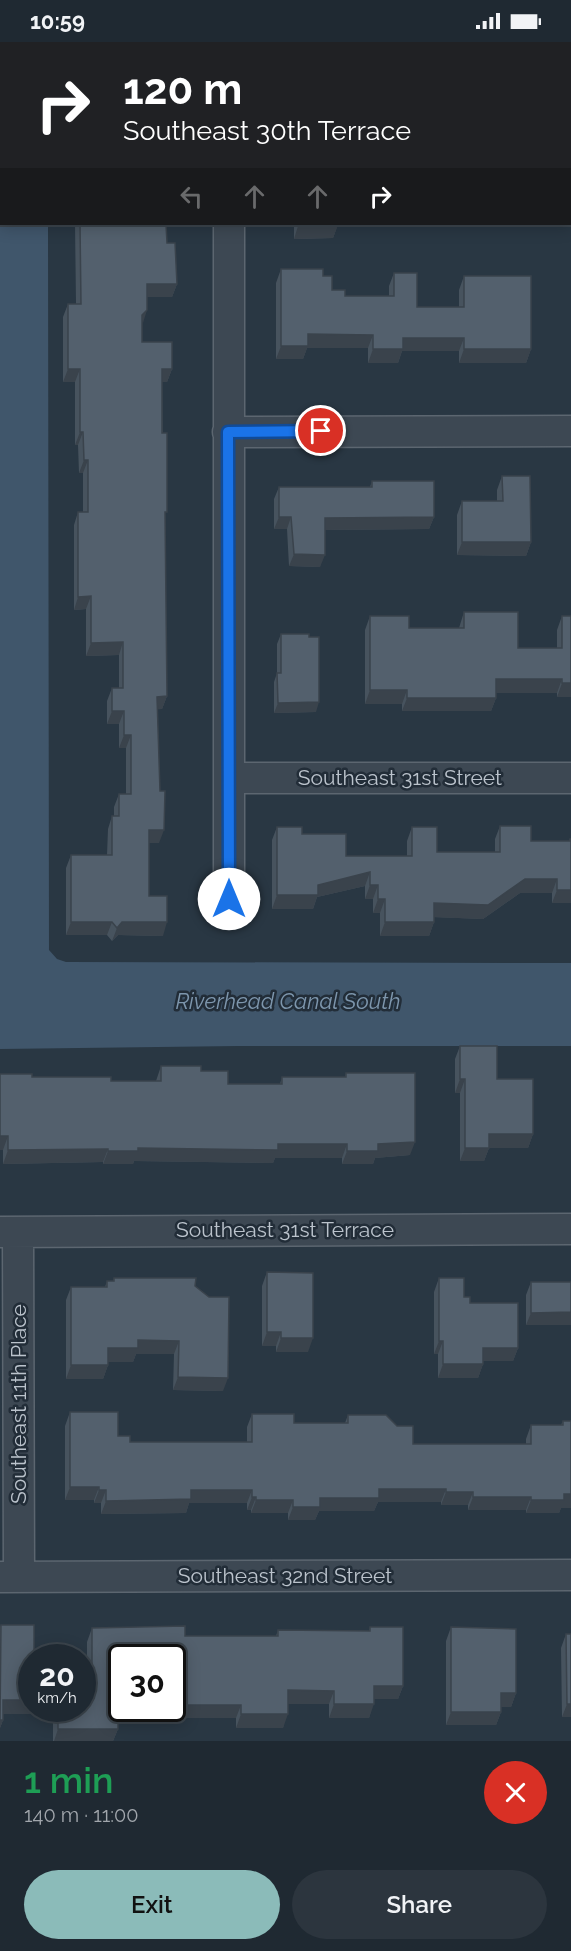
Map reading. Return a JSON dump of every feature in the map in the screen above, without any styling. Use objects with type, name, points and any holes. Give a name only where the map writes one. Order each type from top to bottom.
[{"type":"street","points":[[229,225],[229,899]]},
{"type":"street","points":[[228,432],[571,431]]},
{"type":"street","name":"Southeast 31st Street","points":[[229,778],[571,778]]},
{"type":"street","name":"Southeast 31st Terrace","points":[[9,1232],[571,1229]]},
{"type":"street","name":"Southeast 11th Place","points":[[9,1232],[10,1577]]},
{"type":"street","name":"Southeast 32nd Street","points":[[10,1577],[571,1575]]},
{"type":"water","name":"Riverhead Canal South","points":[[0,225],[48,225],[49,950],[57,959],[66,962],[571,963],[571,1046],[0,1049]]},
{"type":"building","points":[[80,225],[166,225],[167,243],[175,243],[177,284],[147,284],[147,310],[142,315],[142,342],[172,342],[172,369],[162,369],[162,433],[167,433],[167,512],[165,512],[167,696],[157,697],[160,791],[165,791],[164,830],[149,830],[149,896],[167,896],[167,922],[122,922],[117,928],[112,922],[71,922],[71,855],[112,855],[112,816],[119,816],[119,794],[131,794],[131,735],[124,735],[124,711],[112,711],[112,688],[123,688],[123,642],[91,643],[91,596],[78,597],[78,512],[88,512],[88,460],[84,460],[83,432],[80,432],[80,369],[68,369],[68,304],[81,304]]},
{"type":"building","points":[[281,269],[323,269],[323,276],[332,276],[332,290],[345,290],[345,296],[394,296],[394,273],[417,273],[417,307],[464,307],[464,276],[531,276],[531,349],[464,349],[464,338],[403,338],[403,349],[373,349],[373,335],[308,334],[308,346],[281,346]]},
{"type":"building","points":[[502,476],[530,476],[531,542],[462,542],[462,501],[503,501]]},
{"type":"building","points":[[372,481],[434,481],[434,517],[325,518],[325,555],[294,554],[291,517],[279,517],[279,487],[372,487]]},
{"type":"building","points":[[464,612],[518,612],[518,648],[562,648],[562,616],[571,616],[571,683],[562,683],[562,679],[496,679],[496,698],[407,698],[407,690],[370,690],[370,616],[409,616],[409,628],[464,628]]},
{"type":"building","points":[[281,634],[309,634],[309,637],[319,637],[319,702],[278,703],[277,673],[281,673]]},
{"type":"building","points":[[500,826],[531,826],[531,841],[570,841],[571,839],[571,890],[557,890],[557,879],[525,879],[488,905],[434,903],[434,922],[385,922],[385,899],[378,899],[378,885],[370,885],[370,872],[318,885],[318,895],[277,895],[277,827],[302,827],[302,834],[346,834],[346,856],[412,856],[412,827],[437,827],[437,852],[500,852]]},
{"type":"building","points":[[460,1046],[497,1046],[497,1079],[533,1079],[533,1134],[489,1134],[489,1148],[465,1148],[465,1079],[460,1079]]},
{"type":"building","points":[[161,1066],[201,1066],[201,1071],[228,1071],[228,1084],[282,1084],[282,1077],[346,1077],[346,1073],[415,1073],[415,1142],[378,1144],[378,1151],[347,1151],[347,1144],[278,1144],[278,1150],[138,1148],[138,1151],[8,1150],[8,1136],[0,1136],[0,1074],[32,1074],[32,1077],[111,1077],[111,1081],[161,1081]]},
{"type":"building","points":[[267,1272],[313,1273],[313,1338],[281,1338],[281,1332],[267,1332]]},
{"type":"building","points":[[114,1278],[196,1278],[195,1286],[209,1297],[229,1297],[228,1378],[178,1377],[179,1341],[138,1340],[138,1348],[108,1348],[108,1365],[71,1365],[71,1287],[107,1287],[107,1281],[114,1281]]},
{"type":"building","points":[[439,1278],[464,1278],[464,1297],[470,1297],[470,1303],[518,1303],[518,1348],[483,1348],[483,1364],[443,1364],[443,1341],[439,1341]]},
{"type":"building","points":[[531,1282],[571,1282],[571,1312],[531,1313]]},
{"type":"building","points":[[70,1412],[118,1412],[118,1436],[130,1436],[130,1442],[252,1442],[252,1414],[294,1414],[294,1423],[348,1423],[348,1415],[386,1415],[397,1426],[413,1426],[413,1444],[531,1444],[531,1425],[563,1425],[563,1421],[571,1421],[571,1494],[564,1494],[564,1500],[531,1500],[531,1497],[473,1497],[473,1492],[446,1492],[446,1489],[379,1489],[379,1498],[320,1498],[320,1507],[293,1507],[293,1500],[256,1500],[256,1497],[252,1497],[252,1490],[191,1490],[191,1499],[106,1501],[106,1490],[99,1490],[99,1487],[70,1487]]},
{"type":"building","points":[[1,1625],[34,1625],[34,1644],[18,1644],[18,1700],[3,1700],[3,1720],[0,1720]]},
{"type":"building","points":[[185,1626],[185,1636],[278,1636],[278,1630],[370,1631],[370,1627],[403,1627],[403,1686],[374,1686],[374,1704],[334,1704],[334,1691],[288,1690],[288,1714],[241,1714],[241,1705],[186,1705],[186,1644],[108,1644],[108,1722],[118,1722],[118,1729],[58,1729],[58,1722],[96,1722],[96,1644],[92,1644],[92,1628]]},
{"type":"building","points":[[451,1627],[516,1629],[516,1693],[501,1693],[501,1712],[451,1712]]},
{"type":"building","points":[[566,1634],[571,1634],[571,1704],[567,1704]]},
{"type":"route","points":[[229,899],[228,432],[321,431]]}]
